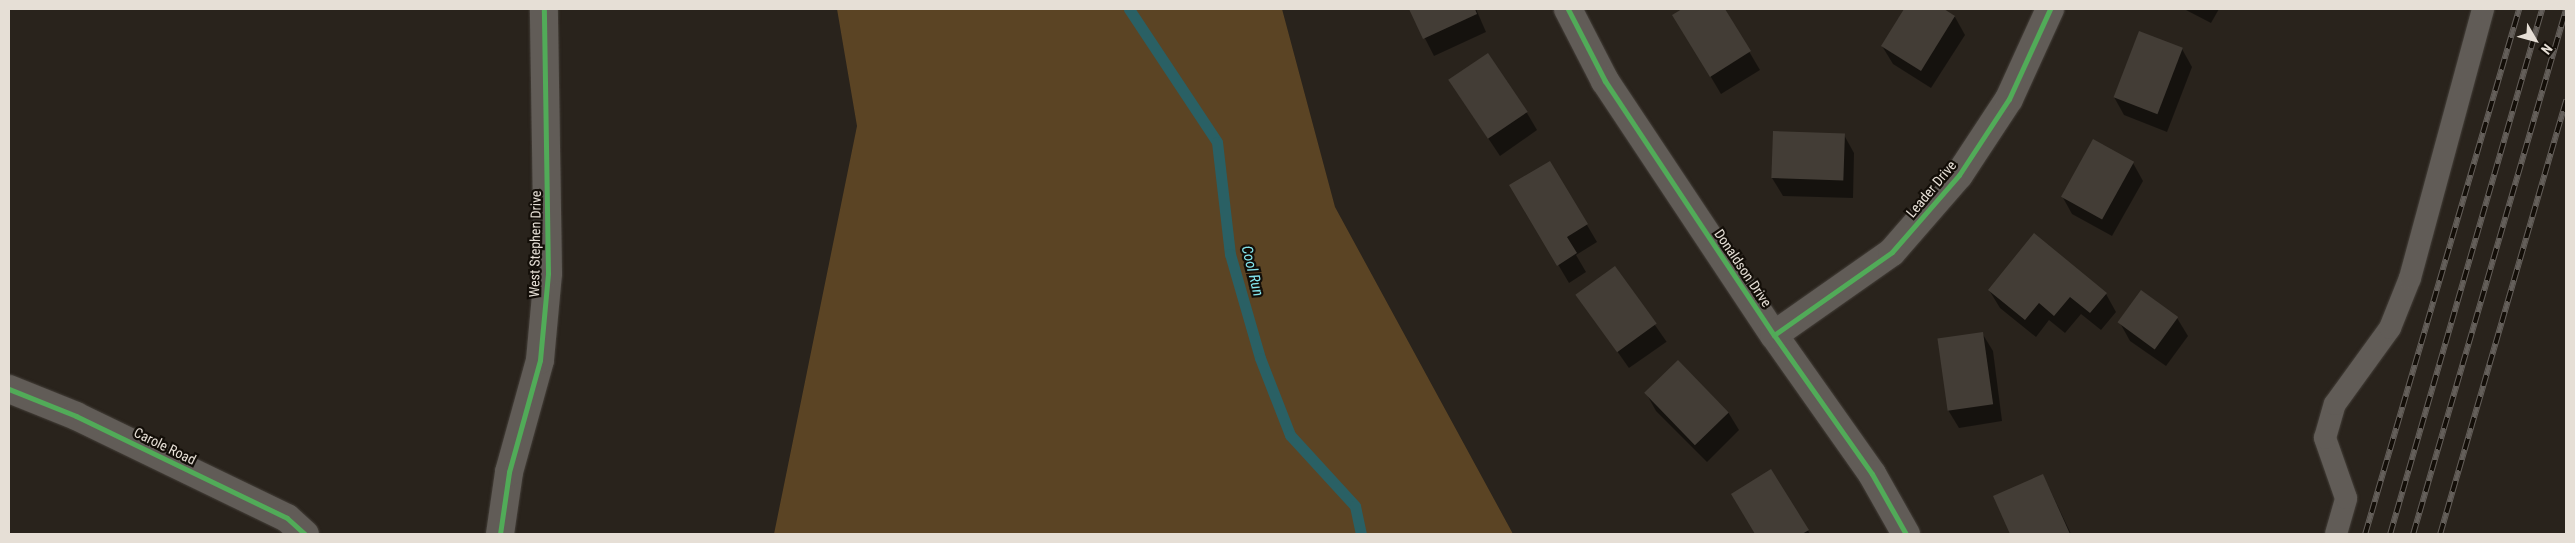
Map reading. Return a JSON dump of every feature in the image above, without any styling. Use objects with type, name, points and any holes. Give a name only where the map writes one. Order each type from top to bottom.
[{"type":"street","name":"West Stephen Drive","points":[[500,534],[510,472],[540,360],[548,273],[544,9]]},
{"type":"street","name":"Donaldson Drive","points":[[1568,9],[1605,81],[1774,335],[1872,474],[1906,534]]},
{"type":"street","name":"Leader Drive","points":[[1774,335],[1892,252],[1959,175],[2009,99],[2050,9]]},
{"type":"street","name":"Carole Road","points":[[9,390],[76,416],[287,518],[305,534]]},
{"type":"lane","points":[[2336,534],[2346,498],[2326,438],[2336,404],[2390,328],[2410,278],[2483,9]]},
{"type":"shaded area","points":[[837,9],[1282,9],[1335,207],[1513,534],[774,534],[857,126]]},
{"type":"building","points":[[1409,9],[1475,9],[1477,14],[1423,39]]},
{"type":"building","points":[[1682,9],[1725,9],[1751,51],[1710,77],[1672,15]]},
{"type":"building","points":[[1904,9],[1944,9],[1955,16],[1921,71],[1881,46]]},
{"type":"building","points":[[2139,31],[2183,48],[2157,114],[2114,97]]},
{"type":"building","points":[[1488,53],[1528,112],[1488,139],[1448,80]]},
{"type":"building","points":[[1773,131],[1845,134],[1843,180],[1771,178]]},
{"type":"building","points":[[2093,139],[2134,162],[2102,220],[2061,197]]},
{"type":"building","points":[[1550,161],[1588,224],[1567,237],[1577,253],[1557,266],[1509,185]]},
{"type":"building","points":[[2034,233],[2107,293],[2090,313],[2070,297],[2054,316],[2039,303],[2025,320],[1988,290]]},
{"type":"building","points":[[1615,266],[1657,323],[1617,352],[1575,295]]},
{"type":"building","points":[[2141,290],[2178,317],[2155,349],[2117,322]]},
{"type":"building","points":[[1983,332],[1993,404],[1948,411],[1937,338]]},
{"type":"building","points":[[1678,360],[1729,413],[1695,445],[1644,393]]},
{"type":"building","points":[[1771,469],[1809,530],[1802,534],[1755,534],[1731,494]]},
{"type":"building","points":[[2043,474],[2070,534],[2010,534],[1993,496]]},
{"type":"waterway","name":"Cool Run","points":[[1129,9],[1217,142],[1230,254],[1260,358],[1290,435],[1355,506],[1361,534]]},
{"type":"railway","points":[[2365,534],[2519,9]]},
{"type":"railway","points":[[2390,534],[2542,9]]},
{"type":"railway","points":[[2413,534],[2566,9]]},
{"type":"railway","points":[[2440,534],[2566,100]]},
{"type":"cycle path","points":[[500,534],[509,472],[540,360],[548,273],[544,9]]},
{"type":"cycle path","points":[[1568,9],[1605,81],[1774,335],[1872,474],[1906,534]]},
{"type":"cycle path","points":[[1774,335],[1892,252],[1959,175],[2009,99],[2050,9]]},
{"type":"cycle path","points":[[9,389],[76,416],[287,518],[305,534]]}]
